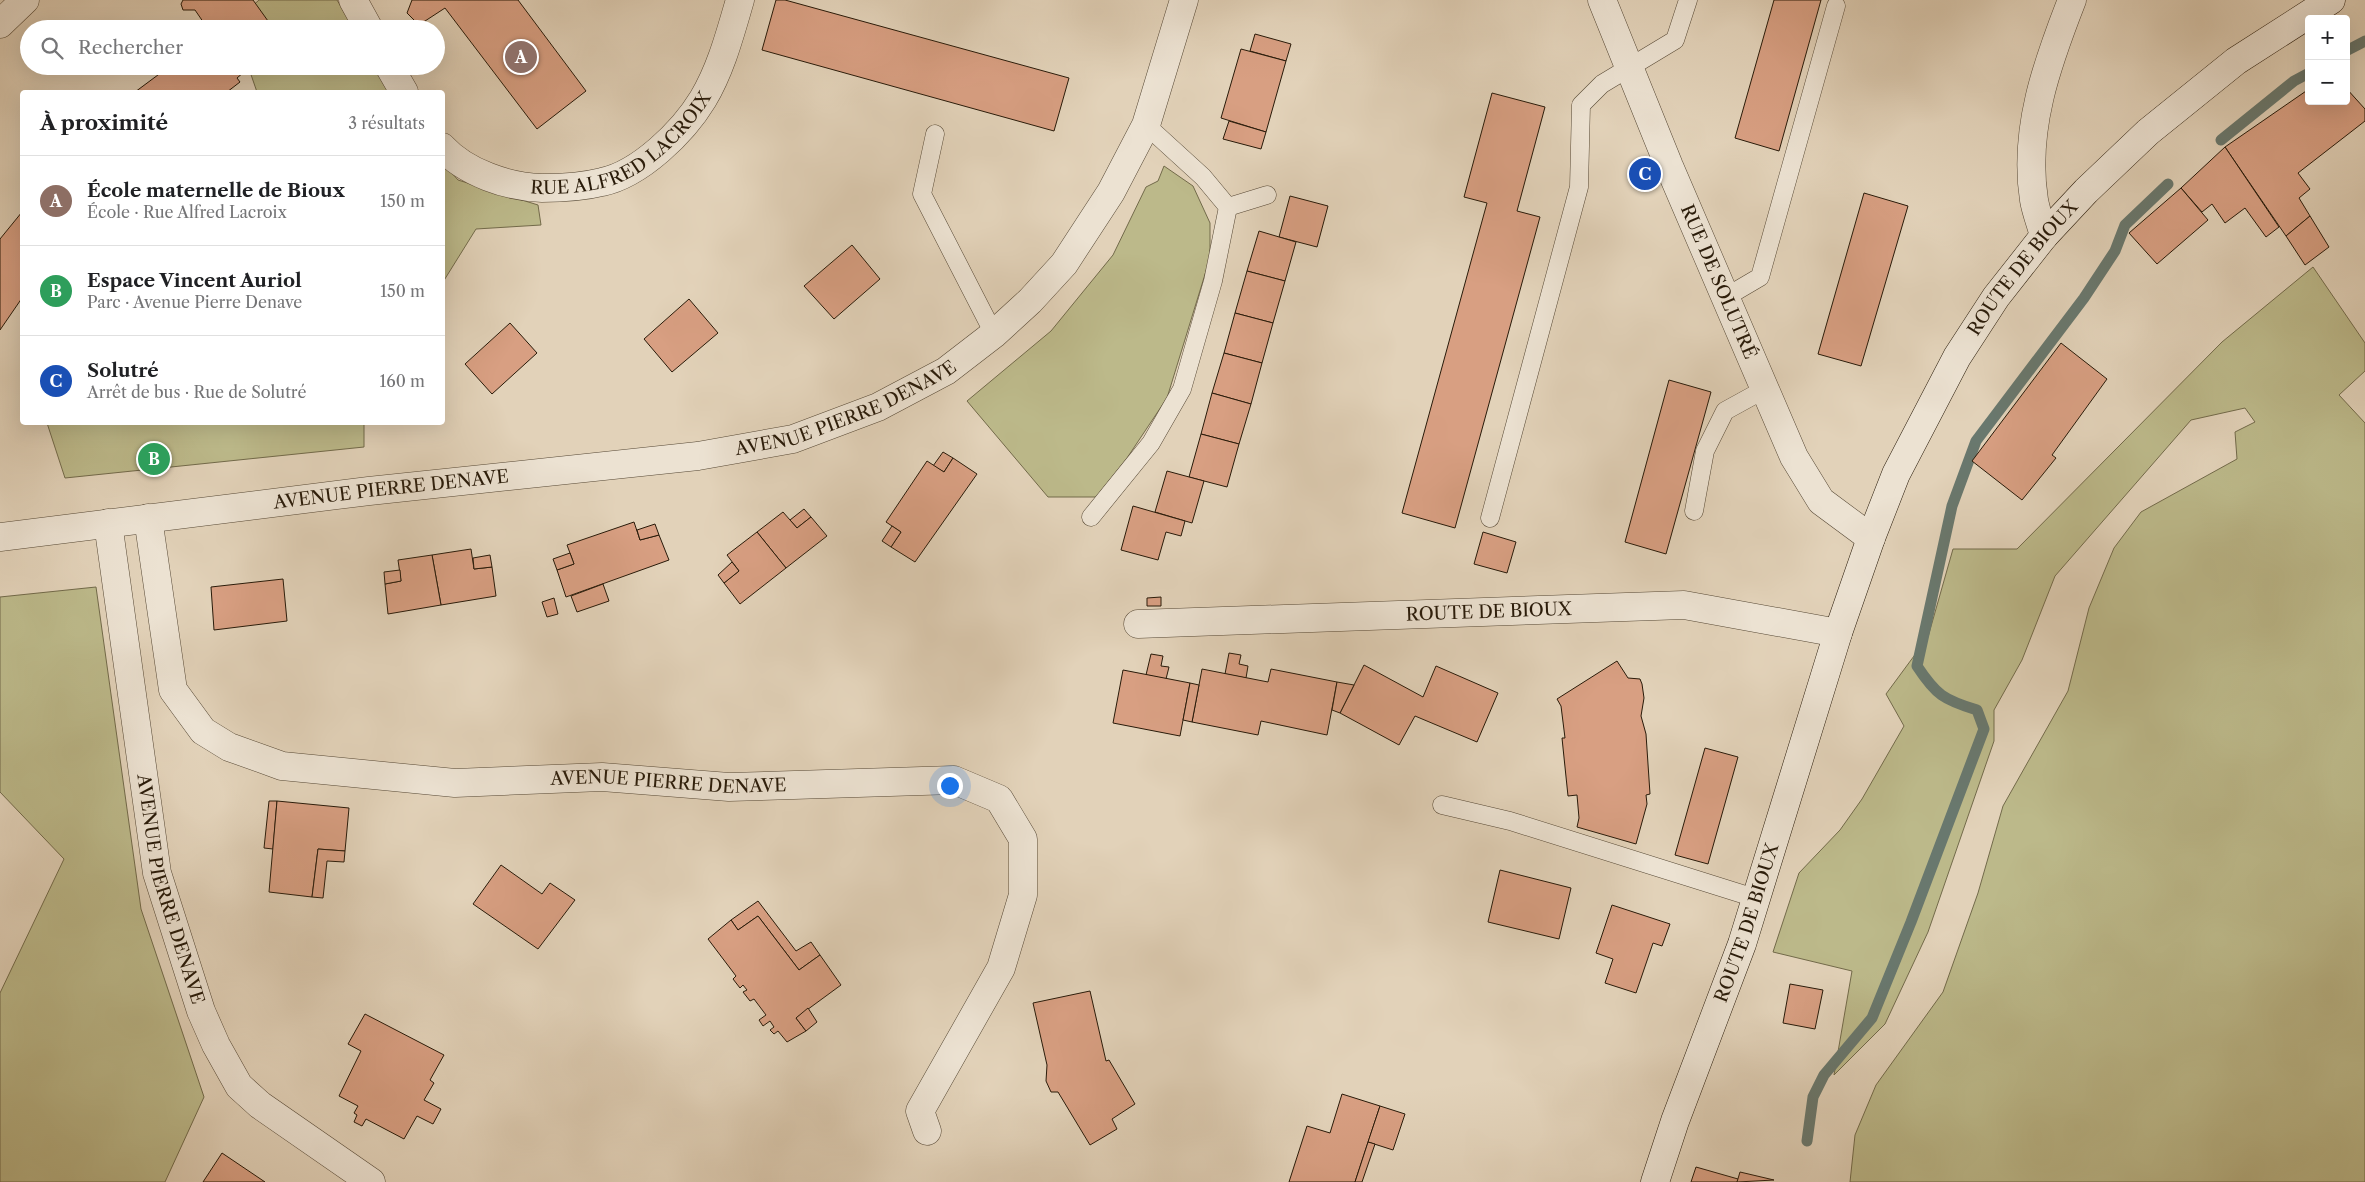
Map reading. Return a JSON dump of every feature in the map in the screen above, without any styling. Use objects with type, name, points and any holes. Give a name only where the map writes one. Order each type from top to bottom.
[{"type":"street","points":[[0,24],[25,0]]},
{"type":"street","points":[[352,0],[363,20]]},
{"type":"street","name":"RUE ALFRED LACROIX","points":[[445,150],[481,174],[526,188],[565,188],[604,182],[642,164],[672,138],[702,100],[728,45],[740,0]]},
{"type":"street","name":"AVENUE PIERRE DENAVE","points":[[0,537],[369,491],[698,456],[794,439],[878,407],[946,371],[994,334],[1030,301],[1064,264],[1111,192],[1146,125],[1184,0]]},
{"type":"street","name":"RUE DE SOLUTRÉ","points":[[1602,0],[1794,457],[1821,501],[1871,538]]},
{"type":"street","points":[[2044,236],[2034,200],[2030,156],[2037,104],[2072,0]]},
{"type":"street","name":"ROUTE DE BIOUX","points":[[1655,1182],[1675,1121],[1742,944],[1838,633],[1871,538],[1896,474],[1957,358],[1996,297],[2044,236],[2086,191],[2148,132],[2236,61],[2331,0]]},
{"type":"street","points":[[394,75],[403,90]]},
{"type":"street","name":"AVENUE PIERRE DENAVE","points":[[148,518],[173,690],[203,731],[229,747],[282,766],[455,784],[602,777],[729,788],[954,780],[998,799],[1023,839],[1023,895],[1002,968],[920,1111],[927,1131]]},
{"type":"street","name":"AVENUE PIERRE DENAVE","points":[[108,523],[157,873],[201,1011],[216,1045],[238,1086],[260,1105],[371,1182]]},
{"type":"street","name":"ROUTE DE BIOUX","points":[[1138,624],[1684,605],[1838,633]]},
{"type":"lane","points":[[1490,518],[1578,187],[1581,105],[1602,84],[1630,69],[1675,40],[1688,0]]},
{"type":"lane","points":[[1726,297],[1760,277],[1836,6]]},
{"type":"lane","points":[[1146,125],[1203,177],[1228,207]]},
{"type":"lane","points":[[934,134],[922,194],[994,334]]},
{"type":"lane","points":[[1228,207],[1267,195]]},
{"type":"lane","points":[[1091,517],[1151,443],[1182,389],[1213,282],[1228,207]]},
{"type":"lane","points":[[1694,511],[1705,451],[1725,411],[1765,389]]},
{"type":"lane","points":[[1442,804],[1510,821],[1755,898]]},
{"type":"shaded area","points":[[259,0],[337,0],[349,20],[237,20]]},
{"type":"shaded area","points":[[251,75],[382,75],[391,90],[256,90]]},
{"type":"shaded area","points":[[445,165],[458,180],[538,205],[541,225],[476,229],[445,279]]},
{"type":"shaded area","points":[[1164,166],[1193,186],[1210,223],[1210,258],[1167,398],[1127,458],[1096,497],[1048,497],[967,401],[1051,331],[1113,255],[1146,187],[1158,181]]},
{"type":"shaded area","points":[[2313,267],[2365,343],[2365,371],[2339,395],[2365,423],[2365,1182],[1850,1182],[1855,1135],[1876,1085],[1943,992],[1978,893],[2003,806],[2068,691],[2089,608],[2114,548],[2141,512],[2237,459],[2235,432],[2255,422],[2245,408],[2191,420],[2055,576],[2022,660],[1994,710],[1994,741],[1928,932],[1885,1024],[1834,1075],[1852,971],[1773,952],[1799,873],[1840,830],[1862,799],[1904,726],[1886,694],[1928,637],[1953,549],[2017,549],[2222,342]]},
{"type":"shaded area","points":[[48,425],[364,425],[364,447],[65,478]]},
{"type":"shaded area","points":[[96,587],[141,909],[204,1097],[165,1182],[0,1182],[0,993],[64,859],[0,792],[0,597]]},
{"type":"building","points":[[183,0],[253,0],[267,20],[202,20],[195,10],[183,10],[181,4]]},
{"type":"building","points":[[412,0],[518,0],[586,91],[537,129],[445,8],[427,20],[414,20],[407,13]]},
{"type":"building","points":[[776,0],[785,0],[1069,78],[1054,131],[762,50]]},
{"type":"building","points":[[1774,0],[1821,0],[1779,151],[1735,138]]},
{"type":"building","points":[[1255,34],[1291,44],[1286,61],[1250,51]]},
{"type":"building","points":[[1241,49],[1286,61],[1266,132],[1221,118]]},
{"type":"building","points":[[158,75],[240,75],[237,78],[240,82],[230,90],[138,90]]},
{"type":"building","points":[[2305,92],[2305,105],[2350,105],[2350,92],[2365,109],[2365,121],[2298,173],[2310,189],[2299,198],[2310,216],[2286,236],[2225,147]]},
{"type":"building","points":[[1492,93],[1545,107],[1517,211],[1540,217],[1455,528],[1402,513],[1487,203],[1464,197]]},
{"type":"building","points":[[1229,121],[1266,132],[1261,149],[1223,139]]},
{"type":"building","points":[[2225,147],[2279,227],[2266,237],[2245,208],[2225,223],[2212,204],[2202,212],[2181,188]]},
{"type":"building","points":[[2181,188],[2208,220],[2157,264],[2129,233]]},
{"type":"building","points":[[1864,193],[1908,206],[1861,366],[1818,354]]},
{"type":"building","points":[[1290,196],[1328,206],[1317,247],[1279,237]]},
{"type":"building","points":[[20,214],[20,301],[0,330],[0,239]]},
{"type":"building","points":[[2310,216],[2329,247],[2305,265],[2286,236]]},
{"type":"building","points":[[1259,231],[1296,242],[1285,281],[1247,271]]},
{"type":"building","points":[[852,245],[880,279],[834,319],[804,286]]},
{"type":"building","points":[[1247,271],[1285,281],[1273,323],[1235,313]]},
{"type":"building","points":[[689,299],[718,333],[672,372],[644,339]]},
{"type":"building","points":[[1235,313],[1273,323],[1262,363],[1224,353]]},
{"type":"building","points":[[510,323],[537,353],[492,394],[465,364]]},
{"type":"building","points":[[2061,343],[2107,379],[2052,455],[2056,458],[2022,500],[1972,461]]},
{"type":"building","points":[[1224,353],[1262,363],[1251,404],[1212,393]]},
{"type":"building","points":[[1669,380],[1711,392],[1666,554],[1625,542]]},
{"type":"building","points":[[1212,393],[1251,404],[1239,444],[1201,434]]},
{"type":"building","points":[[1201,434],[1239,444],[1227,487],[1189,477]]},
{"type":"building","points":[[943,452],[953,458],[944,472],[933,466]]},
{"type":"building","points":[[953,458],[977,474],[915,562],[891,547],[901,532],[886,522],[927,461],[944,472]]},
{"type":"building","points":[[1167,471],[1204,481],[1192,523],[1155,512]]},
{"type":"building","points":[[1133,506],[1185,521],[1181,536],[1166,532],[1158,560],[1121,550]]},
{"type":"building","points":[[804,509],[811,517],[797,528],[790,520]]},
{"type":"building","points":[[783,512],[797,528],[811,517],[827,536],[786,568],[757,532]]},
{"type":"building","points":[[634,522],[640,540],[659,535],[669,560],[566,597],[557,570],[574,564],[567,545]]},
{"type":"building","points":[[655,524],[659,535],[640,540],[637,530]]},
{"type":"building","points":[[892,526],[901,532],[891,547],[882,541]]},
{"type":"building","points":[[757,532],[786,568],[740,604],[724,583],[739,571],[727,555]]},
{"type":"building","points":[[1483,532],[1516,542],[1507,573],[1474,564]]},
{"type":"building","points":[[471,549],[474,569],[492,567],[496,596],[441,605],[432,555]]},
{"type":"building","points":[[570,553],[574,564],[557,570],[553,559]]},
{"type":"building","points":[[432,555],[441,605],[388,614],[385,584],[401,581],[398,560]]},
{"type":"building","points":[[490,555],[492,567],[474,569],[473,558]]},
{"type":"building","points":[[732,562],[739,571],[724,583],[718,575]]},
{"type":"building","points":[[400,570],[401,581],[385,584],[384,572]]},
{"type":"building","points":[[283,579],[287,621],[214,630],[211,587]]},
{"type":"building","points":[[603,584],[609,601],[577,612],[571,596]]},
{"type":"building","points":[[1161,597],[1161,606],[1147,606],[1147,598]]},
{"type":"building","points":[[554,598],[558,614],[547,617],[542,602]]},
{"type":"building","points":[[1229,653],[1241,655],[1239,664],[1248,666],[1246,678],[1225,674]]},
{"type":"building","points":[[1151,654],[1163,656],[1161,666],[1169,667],[1166,679],[1146,675]]},
{"type":"building","points":[[1617,661],[1628,678],[1640,679],[1644,698],[1641,716],[1646,734],[1650,794],[1646,795],[1647,804],[1636,844],[1577,827],[1579,818],[1577,795],[1568,796],[1562,738],[1565,738],[1561,706],[1557,699]]},
{"type":"building","points":[[1364,665],[1423,697],[1436,666],[1498,693],[1477,742],[1415,716],[1399,745],[1340,713]]},
{"type":"building","points":[[1202,669],[1268,682],[1271,669],[1337,682],[1327,735],[1261,721],[1258,735],[1192,722]]},
{"type":"building","points":[[1123,670],[1190,683],[1180,736],[1113,723]]},
{"type":"building","points":[[1337,682],[1354,685],[1340,713],[1332,710]]},
{"type":"building","points":[[1190,683],[1199,685],[1192,722],[1183,720]]},
{"type":"building","points":[[1705,748],[1738,757],[1708,864],[1675,855]]},
{"type":"building","points":[[269,801],[277,801],[273,849],[264,848]]},
{"type":"building","points":[[277,801],[349,808],[345,851],[318,849],[312,897],[269,892]]},
{"type":"building","points":[[318,849],[345,851],[344,862],[327,861],[323,898],[312,897]]},
{"type":"building","points":[[501,865],[542,894],[550,883],[575,900],[538,949],[473,904]]},
{"type":"building","points":[[1500,870],[1571,888],[1559,939],[1488,922]]},
{"type":"building","points":[[758,901],[796,951],[811,942],[820,955],[799,970],[758,916],[738,930],[731,920]]},
{"type":"building","points":[[1612,905],[1670,924],[1662,946],[1653,943],[1636,993],[1605,983],[1613,959],[1596,953]]},
{"type":"building","points":[[758,916],[799,970],[820,955],[841,985],[796,1018],[806,1031],[787,1042],[778,1031],[774,1034],[770,1030],[774,1027],[770,1021],[763,1026],[759,1020],[766,1015],[754,999],[750,1001],[743,992],[747,990],[743,985],[740,988],[733,979],[736,976],[708,939],[731,920],[738,930]]},
{"type":"building","points":[[1790,984],[1823,990],[1815,1029],[1783,1023]]},
{"type":"building","points":[[1090,991],[1106,1061],[1109,1060],[1135,1104],[1112,1119],[1117,1129],[1090,1145],[1058,1092],[1051,1092],[1046,1081],[1047,1065],[1033,1003]]},
{"type":"building","points":[[808,1008],[817,1022],[806,1031],[796,1018]]},
{"type":"building","points":[[365,1014],[444,1055],[430,1080],[434,1083],[424,1100],[441,1109],[433,1124],[417,1116],[404,1139],[366,1119],[362,1126],[354,1122],[357,1115],[354,1113],[358,1106],[339,1096],[361,1051],[348,1044]]},
{"type":"building","points":[[1342,1094],[1380,1106],[1355,1182],[1289,1182],[1307,1126],[1330,1133]]},
{"type":"building","points":[[1380,1106],[1405,1114],[1393,1150],[1368,1142]]},
{"type":"building","points":[[1368,1142],[1375,1144],[1362,1182],[1355,1182]]},
{"type":"building","points":[[222,1153],[265,1182],[203,1182]]},
{"type":"building","points":[[1696,1167],[1738,1179],[1737,1182],[1691,1182]]},
{"type":"building","points":[[1740,1172],[1774,1180],[1737,1182]]},
{"type":"waterway","points":[[2350,49],[2365,41]]},
{"type":"waterway","points":[[2221,140],[2294,81],[2305,75]]},
{"type":"waterway","points":[[1807,1141],[1813,1097],[1824,1075],[1872,1018],[1911,922],[1984,729],[1977,710],[1956,703],[1942,695],[1930,684],[1917,666],[1952,506],[1976,441],[2084,298],[2115,251],[2125,225],[2168,184]]},
{"type":"place","name":"École maternelle de Bioux","points":[[521,57]]},
{"type":"place","name":"Solutré","points":[[1645,174]]},
{"type":"place","name":"Espace Vincent Auriol","points":[[154,459]]}]
